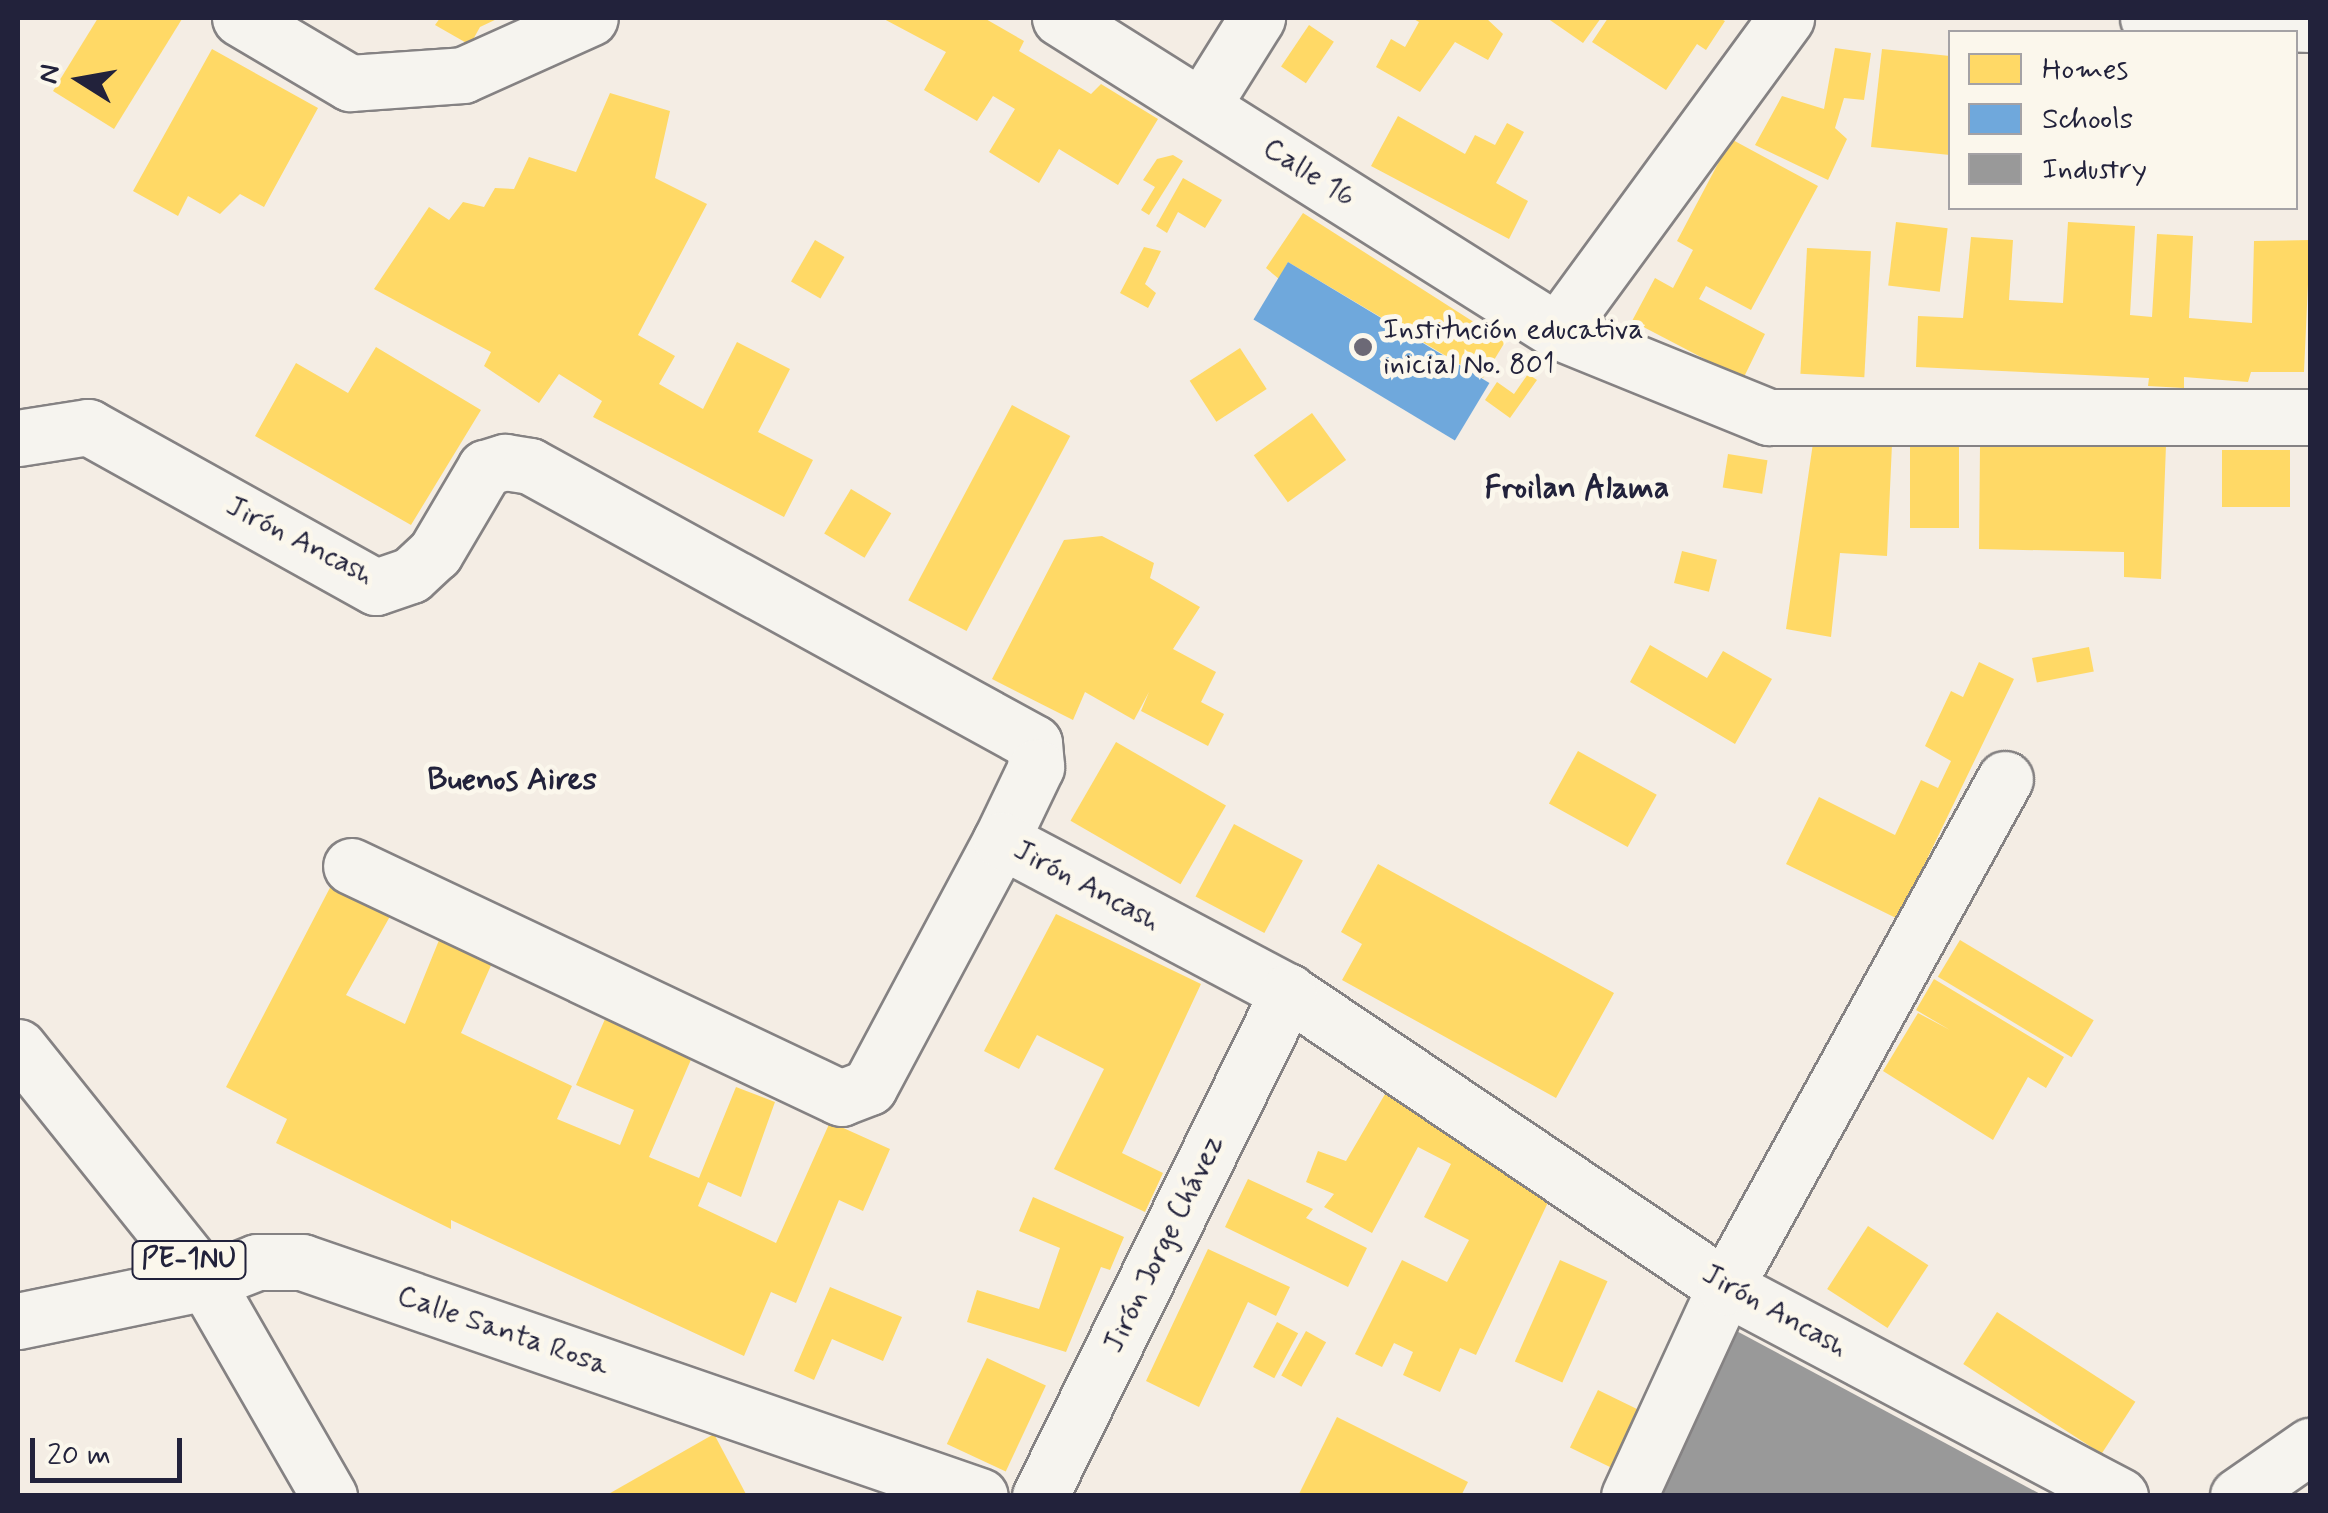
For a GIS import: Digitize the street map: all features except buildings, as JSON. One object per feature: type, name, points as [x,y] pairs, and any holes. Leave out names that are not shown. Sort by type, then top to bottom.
[{"type":"street","points":[[240,18],[350,83],[463,75],[590,18]]},
{"type":"street","name":"Calle 16","points":[[1060,18],[1558,331],[1769,417],[2310,417]]},
{"type":"street","points":[[1202,106],[1257,18]]},
{"type":"street","points":[[1558,331],[1786,18]]},
{"type":"street","points":[[2148,18],[2310,24]]},
{"type":"street","name":"Jirón Ancash","points":[[18,438],[88,427],[376,587],[411,576],[435,553],[485,468],[505,462],[530,466],[1034,743],[1036,767],[1001,840],[1288,992],[1725,1287],[2120,1496]]},
{"type":"street","points":[[1630,1496],[1725,1287],[2005,779]]},
{"type":"street","points":[[351,866],[841,1098],[869,1087],[1001,840]]},
{"type":"street","name":"Jirón Jorge Chávez","points":[[1040,1496],[1288,992]]},
{"type":"street","name":"PE-1NU","points":[[18,1047],[206,1282],[329,1496]]},
{"type":"street","name":"Calle Santa Rosa","points":[[18,1321],[206,1282],[257,1262],[302,1262],[980,1496]]},
{"type":"street","points":[[2238,1496],[2310,1446]]},
{"type":"place","name":"Institución educativa inicial No. 801","points":[[1363,347]]},
{"type":"district","name":"Froilan Alama","points":[[1577,488]]},
{"type":"district","name":"Buenos Aires","points":[[512,780]]}]
